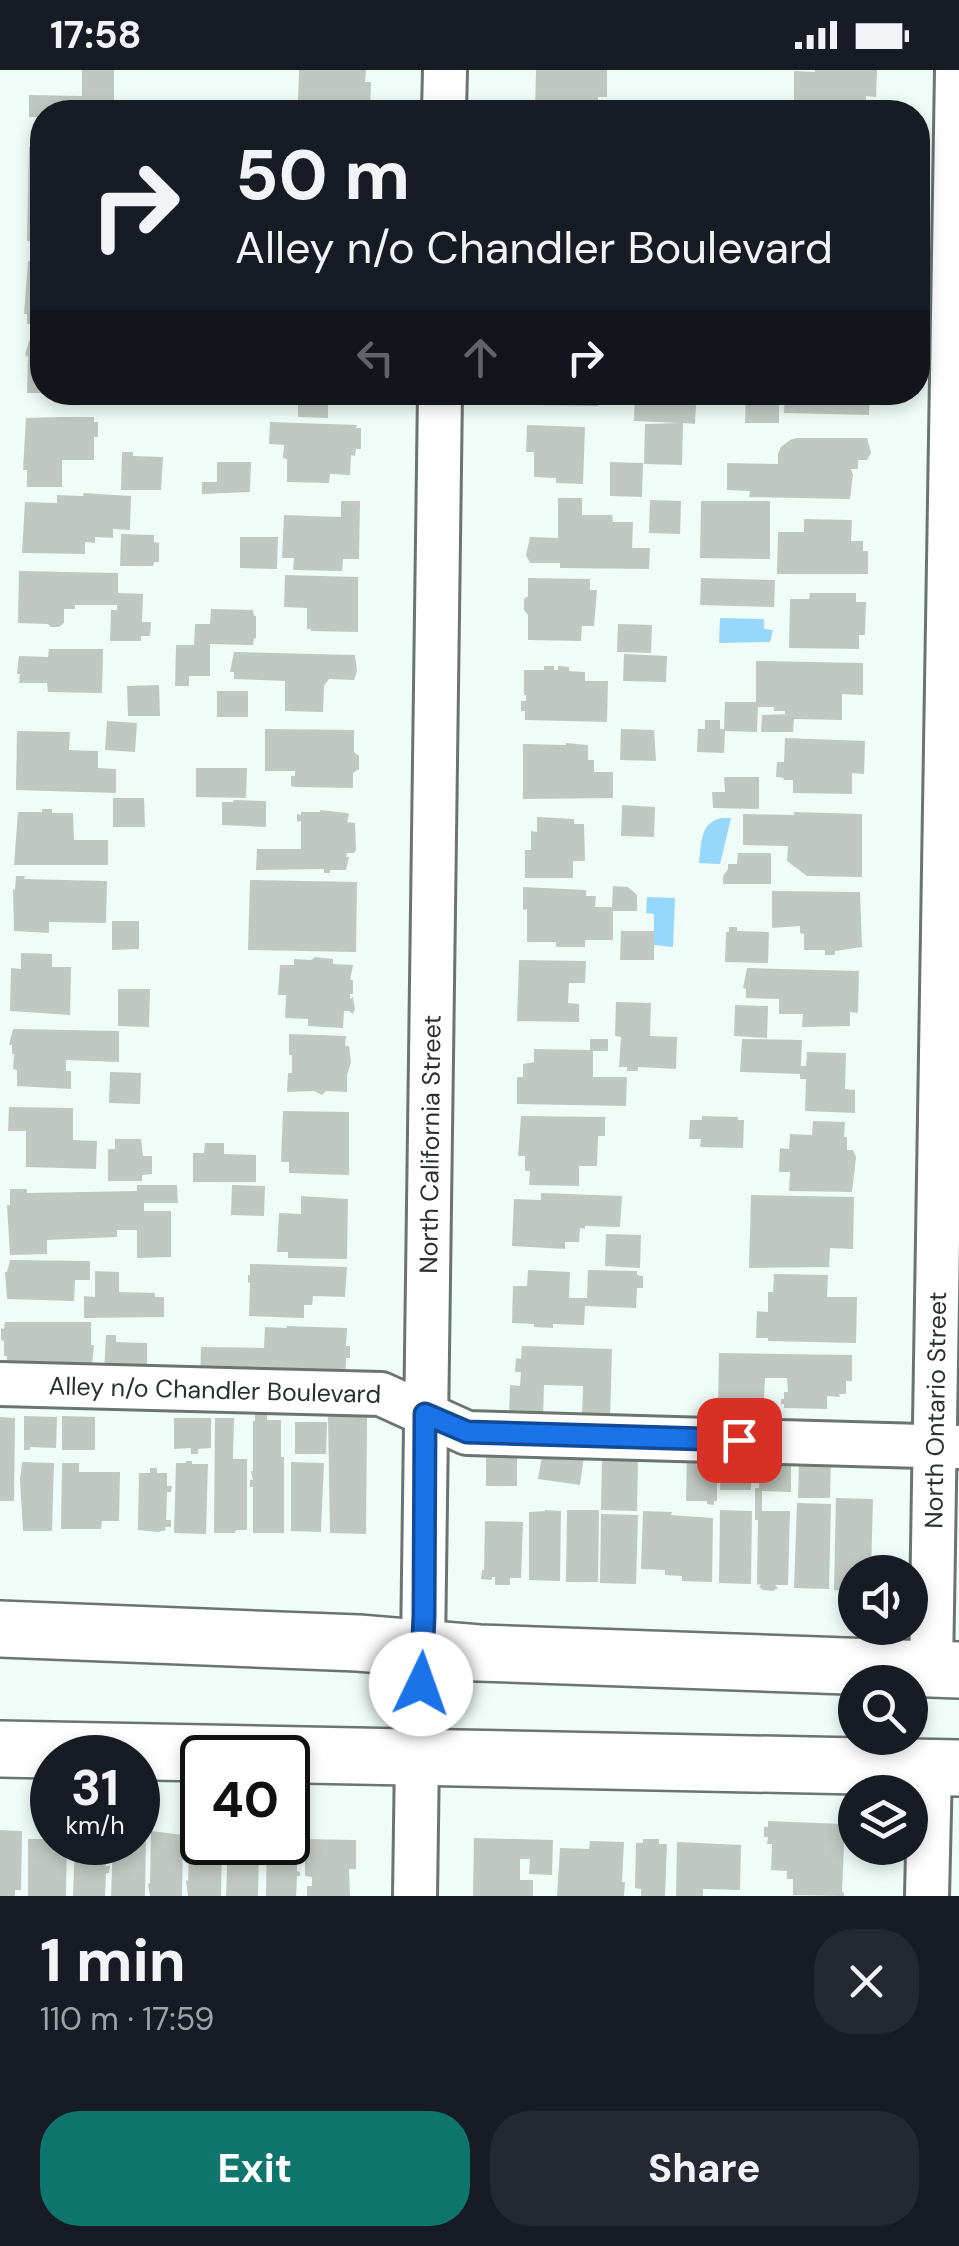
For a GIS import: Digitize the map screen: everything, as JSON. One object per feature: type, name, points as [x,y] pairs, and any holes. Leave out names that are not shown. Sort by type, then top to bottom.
[{"type":"main road","points":[[0,1630],[358,1643],[480,1654],[945,1670]]},
{"type":"main road","points":[[0,1748],[944,1768]]},
{"type":"street","points":[[444,70],[444,100]]},
{"type":"street","name":"North Ontario Street","points":[[945,1670],[957,70]]},
{"type":"street","name":"North California Street","points":[[416,1896],[423,1649],[440,405]]},
{"type":"street","name":"Alley n/o Chandler Boulevard","points":[[0,1384],[381,1394],[467,1432],[946,1446]]},
{"type":"street","points":[[927,1896],[944,1768]]},
{"type":"water","points":[[720,618],[764,619],[764,629],[773,630],[770,642],[719,643]]},
{"type":"water","points":[[721,818],[731,818],[720,864],[699,863],[705,830]]},
{"type":"water","points":[[647,897],[675,898],[673,947],[654,945],[654,914],[646,913]]},
{"type":"building","points":[[82,70],[114,70],[114,100],[30,100],[29,117],[29,95],[82,96]]},
{"type":"building","points":[[299,70],[366,70],[365,82],[371,82],[370,100],[298,100]]},
{"type":"building","points":[[536,70],[607,70],[607,97],[535,100]]},
{"type":"building","points":[[877,70],[876,97],[794,100],[794,71]]},
{"type":"building","points":[[29,147],[30,241],[27,241]]},
{"type":"building","points":[[28,261],[30,261],[30,324],[24,314]]},
{"type":"building","points":[[30,341],[30,393],[27,393],[25,355]]},
{"type":"building","points":[[298,405],[328,405],[328,418],[298,417]]},
{"type":"building","points":[[635,405],[696,405],[695,424],[683,423],[682,465],[644,464],[645,424],[679,423],[634,421]]},
{"type":"building","points":[[746,405],[779,405],[779,423],[745,423]]},
{"type":"building","points":[[784,405],[869,405],[869,415],[784,413]]},
{"type":"building","points":[[94,417],[98,437],[94,437],[94,460],[62,460],[62,487],[27,487],[27,470],[23,470],[26,418]]},
{"type":"building","points":[[270,422],[357,425],[361,428],[361,449],[351,455],[350,475],[330,474],[329,483],[287,482],[284,445],[269,444]]},
{"type":"building","points":[[527,425],[585,427],[583,484],[534,477],[534,452],[526,452]]},
{"type":"building","points":[[796,438],[867,438],[871,453],[867,460],[858,460],[858,469],[851,469],[850,499],[749,497],[750,491],[727,490],[727,463],[778,464],[781,447]]},
{"type":"building","points":[[122,452],[163,457],[161,490],[121,490]]},
{"type":"building","points":[[217,462],[251,462],[250,492],[202,494],[202,482],[217,482]]},
{"type":"building","points":[[610,462],[643,463],[642,497],[610,496]]},
{"type":"building","points":[[57,495],[131,496],[130,530],[113,529],[113,538],[95,537],[95,543],[85,542],[85,554],[22,553],[25,502],[57,503]]},
{"type":"building","points":[[558,498],[582,498],[582,515],[612,515],[613,522],[633,522],[632,548],[650,548],[649,569],[560,568],[560,563],[530,563],[526,555],[530,537],[558,538]]},
{"type":"building","points":[[650,500],[681,501],[680,534],[649,533]]},
{"type":"building","points":[[341,501],[360,501],[359,559],[343,559],[342,571],[293,570],[294,558],[282,558],[284,515],[341,517]]},
{"type":"building","points":[[701,501],[770,501],[770,559],[700,558]]},
{"type":"building","points":[[804,519],[852,520],[851,541],[863,541],[863,551],[868,551],[868,574],[777,574],[778,532],[804,532]]},
{"type":"building","points":[[121,534],[154,535],[154,542],[159,543],[159,562],[153,566],[120,566]]},
{"type":"building","points":[[240,537],[278,537],[277,569],[240,568]]},
{"type":"building","points":[[19,571],[118,573],[118,593],[143,594],[142,622],[151,622],[150,636],[141,636],[141,641],[110,641],[111,610],[117,610],[117,605],[75,605],[75,609],[64,609],[64,623],[59,627],[18,623]]},
{"type":"building","points":[[285,575],[358,577],[358,632],[307,629],[307,608],[284,607]]},
{"type":"building","points":[[528,578],[590,579],[590,590],[597,590],[594,626],[582,626],[581,641],[528,640],[524,599],[528,596]]},
{"type":"building","points":[[701,578],[775,580],[774,607],[700,605]]},
{"type":"building","points":[[810,593],[856,593],[856,602],[866,602],[865,635],[859,635],[859,649],[789,648],[790,599],[809,599]]},
{"type":"building","points":[[211,609],[253,610],[256,639],[253,645],[210,644],[210,676],[189,676],[189,686],[175,686],[176,645],[194,645],[195,624],[210,624]]},
{"type":"building","points":[[618,624],[652,625],[651,653],[617,652]]},
{"type":"building","points":[[49,649],[103,649],[102,693],[48,692],[47,683],[19,683],[19,656],[48,657]]},
{"type":"building","points":[[234,652],[355,655],[357,671],[354,680],[329,679],[324,686],[323,712],[285,711],[285,681],[234,679],[234,672],[230,672]]},
{"type":"building","points":[[624,654],[667,656],[666,682],[623,681]]},
{"type":"building","points":[[756,661],[863,663],[863,695],[842,694],[842,720],[794,719],[793,732],[761,732],[762,715],[792,714],[774,711],[774,707],[758,707],[757,732],[725,731],[724,753],[697,752],[698,729],[705,729],[705,720],[720,720],[720,729],[724,729],[725,702],[756,702]]},
{"type":"building","points":[[544,666],[585,672],[585,681],[608,681],[607,722],[525,720],[525,711],[521,711],[521,701],[526,701],[524,670],[544,670]]},
{"type":"building","points":[[159,685],[160,716],[128,716],[127,686]]},
{"type":"building","points":[[217,691],[248,691],[248,717],[217,717]]},
{"type":"building","points":[[107,721],[137,723],[135,752],[105,750]]},
{"type":"building","points":[[265,729],[354,730],[359,769],[353,773],[353,788],[295,787],[291,786],[291,776],[295,776],[295,771],[265,771]]},
{"type":"building","points":[[621,729],[654,730],[656,761],[620,760]]},
{"type":"building","points":[[17,731],[70,732],[69,750],[98,751],[98,768],[116,769],[116,793],[16,790]]},
{"type":"building","points":[[785,738],[865,741],[864,774],[852,773],[852,794],[793,793],[793,780],[776,777],[777,762],[784,762]]},
{"type":"building","points":[[523,744],[588,745],[588,760],[594,760],[594,772],[613,772],[613,798],[523,799]]},
{"type":"building","points":[[196,768],[247,768],[246,798],[196,797]]},
{"type":"building","points":[[724,777],[759,777],[759,809],[713,808],[712,792],[725,792]]},
{"type":"building","points":[[113,798],[144,798],[145,827],[113,827]]},
{"type":"building","points":[[266,801],[266,827],[222,825],[222,802]]},
{"type":"building","points":[[622,805],[655,807],[654,837],[621,836]]},
{"type":"building","points":[[42,809],[73,813],[74,840],[108,840],[108,865],[14,865],[18,812]]},
{"type":"building","points":[[320,810],[347,813],[347,822],[355,823],[356,850],[347,853],[346,870],[256,870],[257,849],[301,849],[301,821],[297,822],[297,814]]},
{"type":"building","points":[[743,814],[862,814],[862,877],[807,876],[787,861],[788,846],[743,845]]},
{"type":"building","points":[[537,817],[574,819],[574,824],[584,824],[585,861],[573,861],[573,878],[525,878],[525,850],[531,850],[531,831],[537,832]]},
{"type":"building","points":[[738,853],[771,853],[771,884],[723,884],[728,864],[737,864]]},
{"type":"building","points":[[16,876],[107,881],[106,923],[49,922],[49,933],[14,931]]},
{"type":"building","points":[[250,880],[357,882],[356,952],[248,950]]},
{"type":"building","points":[[613,886],[628,887],[637,895],[637,911],[613,911],[613,940],[585,940],[585,947],[527,942],[523,887],[586,890],[586,896],[596,896],[595,907],[612,907]]},
{"type":"building","points":[[772,891],[860,892],[862,947],[835,951],[835,955],[825,955],[825,950],[804,950],[800,926],[772,928]]},
{"type":"building","points":[[112,921],[139,921],[139,949],[112,950]]},
{"type":"building","points":[[729,927],[769,932],[768,963],[725,962]]},
{"type":"building","points":[[621,931],[654,931],[654,960],[620,960]]},
{"type":"building","points":[[21,953],[52,954],[52,967],[71,967],[70,1015],[10,1011],[11,968],[21,969]]},
{"type":"building","points":[[294,959],[333,959],[333,964],[353,965],[350,999],[353,997],[355,1009],[353,1014],[344,1011],[343,1028],[308,1026],[308,1019],[285,1018],[286,995],[278,995],[280,965],[294,965]]},
{"type":"building","points":[[519,960],[586,961],[585,983],[569,983],[568,1003],[579,1004],[579,1022],[517,1021]]},
{"type":"building","points":[[747,968],[859,971],[858,1013],[850,1012],[850,1026],[802,1027],[803,1014],[779,1014],[779,999],[746,998],[743,988]]},
{"type":"building","points":[[118,989],[150,989],[149,1027],[118,1026]]},
{"type":"building","points":[[616,1002],[651,1003],[650,1036],[677,1037],[676,1069],[638,1067],[638,1071],[627,1071],[627,1067],[619,1067],[621,1037],[615,1036]]},
{"type":"building","points":[[735,1005],[768,1006],[767,1038],[734,1036]]},
{"type":"building","points":[[13,1029],[119,1031],[119,1062],[66,1060],[66,1071],[71,1071],[71,1089],[17,1086],[14,1054],[9,1045]]},
{"type":"building","points":[[289,1034],[346,1036],[351,1062],[347,1092],[287,1092],[288,1073],[292,1073]]},
{"type":"building","points":[[590,1039],[608,1039],[608,1051],[593,1051],[593,1077],[627,1077],[626,1106],[517,1104],[517,1077],[523,1077],[523,1064],[534,1062],[534,1049],[590,1050]]},
{"type":"building","points":[[742,1039],[802,1040],[801,1066],[806,1066],[807,1052],[846,1053],[845,1089],[855,1090],[855,1113],[805,1111],[806,1079],[800,1079],[800,1074],[740,1072]]},
{"type":"building","points":[[110,1072],[141,1073],[140,1104],[109,1103]]},
{"type":"building","points":[[9,1107],[73,1108],[73,1140],[97,1141],[96,1169],[26,1167],[26,1131],[8,1131]]},
{"type":"building","points":[[283,1111],[349,1112],[349,1175],[289,1173],[289,1162],[281,1162]]},
{"type":"building","points":[[521,1116],[605,1117],[605,1136],[598,1136],[597,1166],[579,1166],[579,1186],[529,1185],[525,1156],[518,1156]]},
{"type":"building","points":[[702,1116],[744,1120],[743,1148],[700,1147],[701,1139],[689,1139],[690,1120],[702,1120]]},
{"type":"building","points":[[813,1121],[845,1122],[847,1150],[853,1150],[856,1157],[852,1192],[789,1191],[790,1172],[779,1172],[780,1148],[789,1149],[790,1134],[812,1135]]},
{"type":"building","points":[[115,1139],[141,1139],[143,1156],[152,1156],[152,1174],[142,1175],[142,1181],[108,1181],[108,1149],[115,1149]]},
{"type":"building","points":[[205,1143],[224,1143],[224,1154],[256,1155],[256,1182],[193,1182],[193,1153],[204,1153]]},
{"type":"building","points":[[137,1185],[177,1185],[178,1203],[144,1203],[144,1211],[171,1211],[171,1257],[137,1258],[137,1230],[117,1230],[117,1237],[47,1240],[47,1254],[10,1255],[10,1189],[27,1189],[27,1193],[137,1191]]},
{"type":"building","points":[[232,1185],[265,1186],[264,1216],[231,1215]]},
{"type":"building","points":[[541,1193],[622,1196],[620,1227],[580,1228],[579,1242],[565,1242],[565,1249],[512,1246],[514,1199],[541,1200]]},
{"type":"building","points":[[751,1195],[854,1197],[853,1249],[830,1248],[829,1267],[749,1268]]},
{"type":"building","points":[[301,1196],[348,1199],[347,1259],[288,1258],[288,1252],[277,1252],[279,1213],[301,1214]]},
{"type":"building","points":[[606,1234],[641,1235],[640,1268],[605,1266]]},
{"type":"building","points":[[10,1260],[90,1261],[90,1280],[75,1280],[74,1301],[7,1299],[5,1272]]},
{"type":"building","points":[[250,1264],[347,1267],[345,1297],[313,1296],[312,1305],[304,1305],[304,1318],[249,1316]]},
{"type":"building","points":[[528,1270],[570,1272],[569,1298],[587,1298],[588,1270],[637,1271],[637,1275],[643,1276],[643,1288],[637,1288],[636,1308],[585,1306],[584,1325],[534,1327],[512,1323],[513,1286],[527,1286]]},
{"type":"building","points":[[95,1271],[119,1272],[119,1292],[164,1297],[164,1317],[84,1318],[84,1296],[95,1297]]},
{"type":"building","points":[[774,1274],[828,1275],[827,1297],[857,1297],[856,1343],[756,1338],[757,1311],[768,1312],[768,1292],[773,1292]]},
{"type":"building","points":[[5,1322],[91,1322],[91,1374],[6,1372],[7,1356],[1,1340]]},
{"type":"building","points":[[265,1327],[347,1328],[350,1358],[346,1358],[345,1384],[200,1381],[201,1347],[264,1348]]},
{"type":"building","points":[[106,1335],[116,1335],[116,1342],[147,1343],[147,1376],[104,1375]]},
{"type":"building","points":[[522,1346],[612,1349],[610,1420],[588,1420],[588,1414],[582,1414],[583,1386],[544,1385],[543,1420],[509,1419],[510,1385],[520,1386],[521,1372],[515,1372]]},
{"type":"building","points":[[719,1353],[852,1355],[852,1381],[846,1381],[846,1394],[827,1396],[827,1409],[784,1408],[781,1399],[788,1392],[787,1378],[765,1378],[764,1400],[748,1400],[748,1408],[718,1407]]},
{"type":"building","points":[[255,1413],[267,1413],[267,1420],[281,1420],[284,1533],[253,1533],[250,1480]]},
{"type":"building","points":[[24,1416],[57,1417],[56,1448],[24,1450]]},
{"type":"building","points":[[62,1416],[95,1417],[95,1450],[62,1450]]},
{"type":"building","points":[[328,1416],[367,1417],[366,1534],[330,1533]]},
{"type":"building","points":[[0,1417],[15,1418],[14,1501],[0,1501]]},
{"type":"building","points":[[174,1418],[211,1418],[211,1448],[198,1449],[198,1454],[191,1454],[191,1448],[174,1449]]},
{"type":"building","points":[[215,1418],[234,1418],[233,1459],[247,1459],[247,1530],[235,1533],[214,1533]]},
{"type":"building","points":[[295,1422],[327,1422],[326,1454],[295,1454]]},
{"type":"building","points":[[543,1450],[584,1456],[580,1485],[538,1479]]},
{"type":"building","points":[[486,1451],[517,1452],[517,1486],[486,1486]]},
{"type":"building","points":[[602,1455],[638,1456],[637,1511],[601,1510]]},
{"type":"building","points":[[721,1456],[751,1456],[751,1490],[720,1490]]},
{"type":"building","points":[[759,1456],[791,1457],[791,1492],[762,1491],[762,1511],[790,1511],[788,1585],[775,1585],[778,1588],[773,1591],[757,1585],[755,1488],[759,1488]]},
{"type":"building","points":[[799,1456],[831,1457],[830,1498],[798,1498]]},
{"type":"building","points":[[687,1458],[717,1459],[714,1505],[686,1501]]},
{"type":"building","points":[[22,1462],[54,1463],[52,1531],[23,1531]]},
{"type":"building","points":[[291,1462],[324,1463],[321,1532],[291,1531]]},
{"type":"building","points":[[62,1463],[79,1463],[79,1472],[120,1472],[119,1521],[102,1521],[101,1529],[61,1529]]},
{"type":"building","points":[[176,1463],[208,1464],[206,1534],[174,1533]]},
{"type":"building","points":[[150,1468],[167,1473],[167,1486],[172,1486],[171,1492],[167,1492],[166,1520],[171,1520],[171,1527],[158,1532],[138,1530],[139,1473],[150,1473]]},
{"type":"building","points":[[836,1498],[873,1499],[871,1555],[838,1555],[838,1590],[834,1590]]},
{"type":"building","points":[[797,1503],[831,1504],[829,1589],[794,1588]]},
{"type":"building","points":[[567,1510],[599,1510],[598,1582],[566,1582]]},
{"type":"building","points":[[720,1510],[752,1511],[751,1584],[719,1583]]},
{"type":"building","points":[[561,1511],[560,1581],[529,1580],[529,1512]]},
{"type":"building","points":[[643,1511],[713,1518],[712,1582],[682,1581],[682,1576],[665,1575],[665,1570],[641,1569]]},
{"type":"building","points":[[601,1514],[638,1515],[636,1584],[600,1583]]},
{"type":"building","points":[[485,1521],[523,1522],[521,1578],[510,1578],[510,1585],[495,1585],[495,1577],[481,1579]]},
{"type":"building","points":[[768,1821],[838,1824],[838,1865],[843,1865],[844,1896],[793,1895],[793,1879],[787,1879],[787,1871],[771,1870],[772,1844],[767,1844],[768,1837],[764,1837],[764,1827],[768,1827]]},
{"type":"building","points":[[0,1830],[22,1831],[21,1890],[15,1890],[15,1896],[0,1896]]},
{"type":"building","points":[[160,1832],[180,1835],[182,1896],[150,1896],[150,1865],[160,1865]]},
{"type":"building","points":[[474,1838],[553,1840],[552,1875],[529,1874],[530,1859],[520,1859],[520,1880],[533,1880],[533,1896],[473,1896]]},
{"type":"building","points":[[28,1839],[30,1865],[67,1865],[66,1896],[28,1896]]},
{"type":"building","points":[[310,1839],[356,1840],[356,1869],[349,1869],[350,1896],[307,1896],[312,1877],[305,1876],[305,1865],[310,1865]]},
{"type":"building","points":[[643,1839],[659,1839],[659,1844],[667,1844],[665,1896],[641,1896],[641,1889],[635,1888],[636,1843],[643,1843]]},
{"type":"building","points":[[590,1841],[624,1842],[624,1896],[557,1896],[560,1848],[589,1849]]},
{"type":"building","points":[[677,1842],[741,1845],[740,1890],[703,1889],[703,1896],[676,1896]]},
{"type":"building","points":[[74,1865],[110,1866],[105,1896],[73,1896]]},
{"type":"building","points":[[112,1865],[146,1865],[145,1896],[111,1896]]},
{"type":"building","points":[[189,1865],[222,1865],[221,1896],[188,1896]]},
{"type":"building","points":[[227,1865],[259,1865],[258,1896],[226,1896]]},
{"type":"building","points":[[267,1865],[297,1865],[300,1876],[296,1896],[266,1896]]},
{"type":"route","points":[[421,1684],[425,1414],[467,1432],[739,1440]]}]
